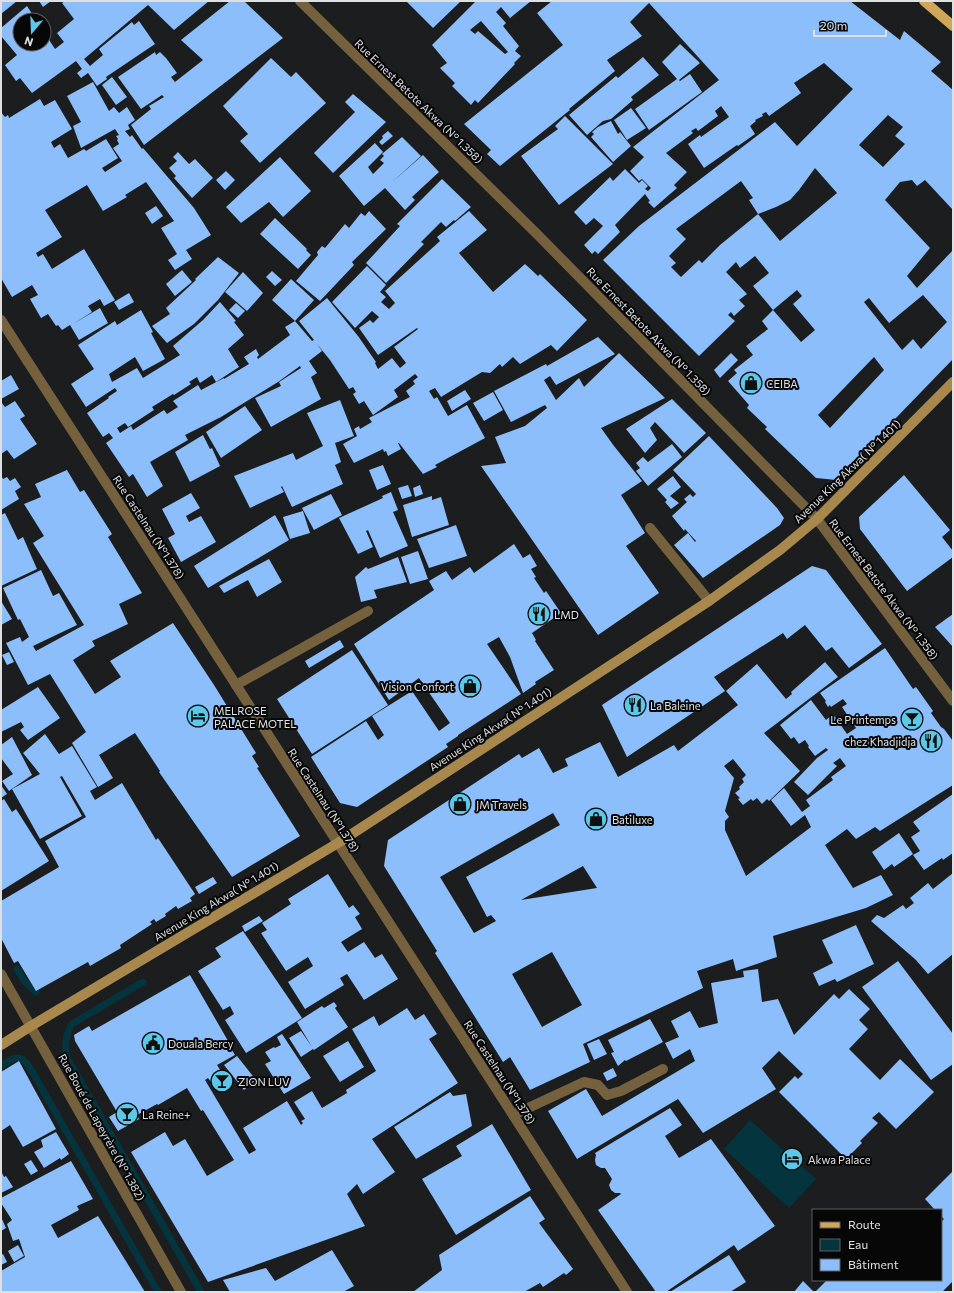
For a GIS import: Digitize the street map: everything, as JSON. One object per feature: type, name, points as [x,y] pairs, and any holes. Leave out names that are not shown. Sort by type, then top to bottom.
[{"type":"main road","points":[[924,1],[953,26]]},
{"type":"street","name":"Rue Ernest Betote Akwa (N° 1.358)","points":[[300,1],[537,234],[817,519],[953,701]]},
{"type":"street","name":"Rue Castelnau (N°1.378)","points":[[1,320],[627,1292]]},
{"type":"street","name":"Avenue King Akwa( N° 1.401)","points":[[1,1045],[338,843],[709,601],[780,550],[817,519],[953,382]]},
{"type":"street","points":[[650,528],[709,601]]},
{"type":"street","points":[[236,685],[368,611]]},
{"type":"street","name":"Rue Boué de Lapeyrère (N° 1.382)","points":[[1,974],[181,1292]]},
{"type":"street","points":[[513,1115],[584,1082],[598,1085],[607,1095],[621,1091],[663,1069]]},
{"type":"water","points":[[750,1120],[816,1179],[789,1208],[724,1149]]},
{"type":"building","points":[[1,1],[17,1],[1,14]]},
{"type":"building","points":[[39,1],[51,1],[43,7]]},
{"type":"building","points":[[65,1],[209,1],[174,30],[148,5],[84,59],[90,66],[103,55],[99,49],[132,22],[134,25],[139,21],[155,44],[106,77],[107,79],[97,86],[88,73],[81,78],[77,73],[82,69],[76,61],[32,93],[20,78],[16,81],[5,65],[17,55],[14,52],[52,52],[52,44],[55,49],[64,42],[57,33],[74,19],[62,3]]},
{"type":"building","points":[[230,1],[244,1],[283,38],[144,145],[131,125],[151,109],[149,106],[164,97],[162,95],[141,109],[118,77],[155,52],[156,55],[160,52],[177,73],[171,77],[175,82],[203,60],[181,40]]},
{"type":"building","points":[[406,1],[461,1],[433,28]]},
{"type":"building","points":[[476,1],[531,1],[510,18],[501,7],[496,12],[506,23],[503,26],[519,46],[515,51],[521,56],[478,103],[475,100],[471,105],[452,86],[455,83],[440,68],[447,63],[432,45]],"holes":[[[481,21],[508,52],[505,54],[478,31],[475,34],[470,30]]]},
{"type":"building","points":[[552,1],[850,1],[900,40],[904,31],[941,62],[931,71],[953,90],[953,210],[925,180],[917,186],[912,180],[900,182],[885,200],[930,248],[907,276],[917,288],[953,250],[953,359],[836,480],[816,478],[765,429],[767,427],[747,408],[749,405],[728,381],[737,373],[734,370],[753,355],[746,346],[768,329],[762,321],[773,310],[753,286],[769,273],[755,256],[740,268],[736,262],[726,272],[747,294],[739,300],[745,306],[734,316],[731,312],[728,315],[735,321],[699,356],[603,260],[639,226],[775,122],[797,146],[853,89],[824,63],[794,83],[801,93],[769,116],[766,112],[762,114],[763,116],[755,120],[756,121],[750,126],[755,134],[704,168],[688,144],[700,135],[701,137],[729,117],[721,106],[715,111],[718,116],[698,131],[696,128],[691,131],[693,133],[666,153],[687,172],[674,185],[677,188],[654,208],[648,202],[650,201],[645,194],[615,225],[620,232],[598,254],[595,251],[592,254],[584,245],[603,226],[594,218],[586,225],[574,212],[610,177],[613,181],[625,169],[639,183],[642,180],[648,186],[645,189],[648,191],[651,188],[642,179],[639,181],[630,171],[644,157],[633,147],[719,80],[649,3],[630,22],[642,36],[607,60],[615,71],[569,109],[570,110],[500,166],[487,154],[491,150],[464,124],[563,45],[537,13]],"holes":[[[888,115],[903,127],[895,136],[905,144],[883,167],[859,145]],[[815,168],[837,193],[780,241],[758,214],[790,200]],[[741,181],[753,198],[749,200],[758,214],[720,245],[702,263],[699,260],[681,277],[671,267],[676,263],[669,256],[686,239],[676,229]],[[797,290],[802,296],[793,304],[815,330],[801,342],[773,310]],[[923,295],[947,322],[921,349],[913,339],[902,350],[864,302],[869,298],[889,323]],[[874,357],[884,370],[830,428],[818,415]]]},
{"type":"building","points":[[27,6],[31,12],[20,12]]},
{"type":"building","points":[[12,19],[12,49],[1,36],[1,28]]},
{"type":"building","points":[[680,44],[700,63],[679,80],[680,81],[690,74],[702,92],[649,130],[635,109],[677,79],[662,62]]},
{"type":"building","points":[[643,57],[659,75],[631,97],[633,100],[611,119],[603,121],[587,135],[569,115],[616,76],[618,78]]},
{"type":"building","points":[[271,58],[291,77],[296,72],[326,103],[260,163],[240,141],[248,134],[223,106]]},
{"type":"building","points":[[112,77],[127,97],[116,105],[102,85]]},
{"type":"building","points":[[93,82],[109,111],[114,107],[119,113],[127,107],[135,120],[128,125],[130,129],[125,131],[130,137],[132,135],[142,149],[143,148],[194,208],[211,235],[186,250],[192,259],[175,270],[168,260],[177,254],[161,228],[174,221],[146,182],[125,195],[127,197],[103,211],[87,185],[45,210],[62,237],[36,253],[38,257],[43,254],[52,269],[84,249],[115,300],[104,306],[100,299],[88,306],[92,312],[73,324],[100,308],[108,323],[79,340],[70,325],[62,330],[58,325],[56,326],[48,314],[41,318],[30,299],[38,295],[32,285],[12,297],[1,278],[1,112],[5,117],[8,115],[9,118],[40,99],[44,106],[55,100],[72,129],[51,142],[54,148],[60,144],[68,158],[84,149],[86,151],[106,139],[118,158],[102,168],[105,172],[122,161],[113,148],[119,144],[116,136],[119,135],[115,129],[81,148],[73,126],[81,122],[67,96]]},
{"type":"building","points":[[353,94],[386,122],[333,173],[314,153],[355,112],[345,102]]},
{"type":"building","points":[[631,108],[646,128],[627,140],[614,120]]},
{"type":"building","points":[[565,116],[613,164],[559,205],[521,156],[558,129],[555,126]]},
{"type":"building","points":[[611,121],[618,134],[620,132],[631,146],[613,162],[591,137],[594,134],[592,132],[598,127]]},
{"type":"building","points":[[388,131],[393,136],[382,145],[379,142],[383,138],[382,136]]},
{"type":"building","points":[[402,137],[421,156],[391,183],[423,155],[439,172],[412,197],[415,200],[405,210],[385,188],[364,206],[339,176],[375,143],[383,152],[368,167],[373,174],[384,163],[380,160],[384,156],[382,154]]},
{"type":"building","points":[[178,152],[189,164],[195,159],[213,178],[192,198],[174,178],[176,176],[169,168],[177,161],[173,157]]},
{"type":"building","points":[[280,157],[311,191],[283,217],[269,202],[241,223],[226,207]]},
{"type":"building","points":[[226,171],[235,180],[225,190],[216,180]]},
{"type":"building","points":[[442,179],[471,207],[446,227],[441,222],[421,242],[424,244],[386,283],[366,263],[400,226],[397,224]]},
{"type":"building","points":[[156,206],[163,216],[152,224],[145,213]]},
{"type":"building","points":[[369,211],[386,229],[352,262],[354,265],[320,301],[296,281],[318,255],[317,252],[322,246],[325,248],[345,224],[349,228],[361,213],[365,216]]},
{"type":"building","points":[[469,211],[487,230],[459,253],[493,292],[525,264],[538,276],[540,274],[587,320],[557,351],[551,345],[520,364],[513,357],[502,367],[500,364],[490,373],[482,372],[441,397],[435,388],[429,391],[434,399],[437,397],[448,416],[467,405],[485,438],[435,465],[437,467],[423,474],[399,443],[401,449],[388,456],[386,451],[384,452],[383,449],[354,463],[343,444],[357,436],[354,429],[359,426],[360,429],[372,422],[369,418],[410,397],[406,391],[415,384],[413,381],[418,377],[415,374],[394,390],[398,397],[373,415],[364,401],[359,404],[353,394],[356,392],[353,387],[349,389],[330,360],[317,344],[322,351],[309,361],[317,373],[311,377],[321,399],[271,427],[255,398],[281,386],[279,382],[301,368],[300,366],[278,382],[221,417],[185,435],[188,440],[150,462],[163,486],[147,497],[133,474],[129,477],[106,443],[113,438],[109,433],[103,437],[87,413],[117,391],[115,388],[86,407],[71,384],[94,369],[78,345],[115,321],[117,325],[141,310],[165,359],[143,371],[135,357],[109,374],[112,382],[137,368],[143,378],[180,355],[173,346],[203,320],[220,302],[236,321],[234,322],[244,335],[228,349],[239,367],[216,382],[212,375],[200,383],[197,377],[189,382],[191,384],[152,407],[154,410],[128,427],[125,423],[117,428],[120,433],[131,426],[133,430],[164,410],[167,414],[178,407],[173,401],[198,385],[201,390],[224,379],[249,364],[244,357],[256,349],[259,355],[257,357],[258,359],[290,335],[285,327],[295,321],[312,341],[314,340],[299,321],[327,298],[358,336],[376,362],[375,363],[378,369],[392,358],[400,368],[406,363],[394,347],[418,329],[417,328],[378,355],[359,328],[370,320],[373,323],[379,317],[372,311],[355,328],[332,302],[367,266],[386,285],[380,292],[386,297],[381,302],[389,309],[395,303],[385,291],[440,241],[437,237]]},
{"type":"building","points":[[275,218],[307,249],[306,250],[311,255],[298,269],[260,234]]},
{"type":"building","points":[[218,257],[239,273],[218,300],[194,324],[167,343],[152,326],[170,314],[166,308]]},
{"type":"building","points":[[182,270],[192,282],[175,296],[166,284]]},
{"type":"building","points":[[272,271],[282,280],[275,286],[266,277]]},
{"type":"building","points":[[243,272],[263,293],[247,311],[225,292]]},
{"type":"building","points":[[291,279],[314,300],[295,321],[272,300]]},
{"type":"building","points":[[129,293],[134,302],[119,310],[114,302]]},
{"type":"building","points":[[236,303],[245,311],[238,318],[229,310]]},
{"type":"building","points":[[598,337],[615,354],[556,385],[550,376],[544,380],[556,400],[579,378],[584,387],[619,353],[665,398],[601,428],[642,481],[621,495],[645,533],[626,546],[659,593],[598,635],[481,466],[506,463],[495,437],[525,426],[547,408],[545,405],[511,422],[494,391],[546,364],[547,366]]},
{"type":"building","points":[[731,353],[738,360],[720,378],[714,370]]},
{"type":"building","points":[[11,375],[19,389],[1,399],[1,381]]},
{"type":"building","points":[[465,390],[471,399],[452,411],[447,401]]},
{"type":"building","points":[[493,392],[503,410],[484,421],[473,403]]},
{"type":"building","points":[[672,399],[706,433],[684,453],[655,422],[650,428],[657,440],[645,453],[626,429]]},
{"type":"building","points":[[340,400],[354,436],[335,443],[341,462],[335,465],[343,484],[292,507],[282,486],[281,487],[284,492],[250,508],[234,476],[293,453],[296,460],[323,446],[307,413]]},
{"type":"building","points":[[15,401],[25,416],[20,419],[37,444],[14,459],[7,450],[1,454],[1,402],[5,407]]},
{"type":"building","points":[[245,406],[262,430],[221,458],[206,432]]},
{"type":"building","points":[[203,435],[210,449],[212,448],[220,466],[190,482],[175,452]]},
{"type":"building","points":[[709,436],[777,508],[784,518],[780,525],[703,578],[674,545],[688,533],[695,542],[696,541],[685,529],[684,531],[672,516],[687,502],[684,499],[690,494],[693,497],[696,494],[673,470]]},
{"type":"building","points":[[672,444],[682,457],[648,486],[636,471],[640,468],[636,463],[643,457],[648,462]]},
{"type":"building","points":[[383,465],[391,484],[377,490],[369,470]]},
{"type":"building","points":[[67,470],[80,492],[84,490],[112,534],[108,537],[142,593],[119,604],[128,624],[92,641],[95,646],[73,660],[95,694],[121,677],[110,661],[173,623],[256,753],[252,756],[259,767],[257,768],[300,836],[232,877],[159,772],[160,771],[135,733],[99,755],[113,778],[98,787],[72,743],[86,732],[50,674],[28,685],[6,643],[20,637],[22,642],[29,637],[20,619],[18,620],[3,588],[41,570],[53,596],[59,593],[77,625],[33,646],[36,651],[84,625],[33,543],[44,536],[24,504],[41,497],[35,484]]},
{"type":"building","points":[[1,475],[3,479],[7,477],[10,481],[15,478],[21,487],[15,491],[19,499],[1,510]]},
{"type":"building","points":[[904,475],[950,530],[942,537],[953,551],[953,557],[907,591],[860,529],[859,517]]},
{"type":"building","points":[[673,476],[681,487],[670,496],[679,503],[671,509],[665,502],[667,500],[657,489]]},
{"type":"building","points":[[408,485],[412,496],[402,499],[398,488]]},
{"type":"building","points":[[420,485],[423,494],[415,497],[413,488]]},
{"type":"building","points":[[391,492],[398,510],[393,512],[408,546],[380,558],[368,530],[366,531],[373,547],[358,554],[339,518],[383,498],[382,496]]},
{"type":"building","points":[[191,493],[200,508],[186,516],[189,522],[201,516],[216,542],[181,562],[168,538],[175,534],[162,509]]},
{"type":"building","points":[[331,494],[342,515],[314,530],[302,508]]},
{"type":"building","points":[[432,496],[432,500],[441,497],[449,525],[412,537],[403,505]]},
{"type":"building","points":[[303,511],[310,533],[290,539],[283,517]]},
{"type":"building","points":[[5,513],[18,540],[23,537],[37,569],[1,586],[1,515]]},
{"type":"building","points":[[275,515],[289,540],[208,588],[194,566]]},
{"type":"building","points":[[456,525],[467,556],[429,568],[417,539]]},
{"type":"building","points":[[514,544],[523,558],[530,554],[537,566],[531,569],[536,577],[534,578],[544,593],[546,591],[561,613],[532,633],[536,640],[535,641],[554,670],[535,682],[536,684],[523,693],[510,657],[499,637],[487,644],[521,694],[458,735],[446,744],[448,747],[357,807],[340,803],[311,757],[366,721],[378,740],[384,735],[372,716],[412,691],[439,731],[450,723],[419,678],[389,700],[354,644],[434,590],[429,581],[446,571],[452,580],[470,567],[474,573]]},
{"type":"building","points":[[418,551],[428,579],[410,584],[401,557]]},
{"type":"building","points":[[398,557],[407,582],[374,590],[377,598],[361,602],[355,577],[366,567],[368,569]]},
{"type":"building","points":[[269,559],[282,582],[257,597],[248,580],[224,593],[219,586]]},
{"type":"building","points":[[812,566],[826,570],[882,644],[849,668],[832,647],[826,651],[805,625],[787,639],[783,633],[714,677],[725,691],[627,757],[602,705]]},
{"type":"building","points":[[1,601],[12,619],[1,625]]},
{"type":"building","points":[[953,614],[953,647],[935,627]]},
{"type":"building","points":[[340,640],[344,647],[309,668],[305,661]]},
{"type":"building","points":[[885,648],[913,689],[916,687],[933,711],[931,713],[953,741],[953,785],[880,831],[875,827],[856,839],[847,829],[825,845],[853,888],[881,875],[893,895],[866,908],[773,936],[777,957],[736,971],[733,959],[697,971],[703,988],[583,1044],[590,1062],[530,1090],[510,1057],[503,1062],[435,953],[437,951],[384,866],[388,840],[519,754],[522,758],[539,748],[553,773],[568,766],[565,759],[600,742],[618,777],[674,745],[678,751],[738,705],[726,691],[757,664],[786,699],[792,694],[791,692],[825,662],[838,677],[764,733],[800,771],[769,801],[767,799],[762,804],[757,798],[753,801],[751,799],[743,805],[738,799],[740,798],[735,793],[740,789],[739,787],[744,782],[742,779],[746,775],[733,759],[724,766],[734,778],[725,811],[729,817],[725,821],[725,830],[746,876],[811,827],[805,815],[791,826],[771,800],[784,788],[802,812],[810,806],[806,800],[833,780],[831,777],[846,766],[840,758],[833,763],[837,766],[808,795],[794,782],[817,758],[828,750],[826,748],[815,756],[805,740],[799,744],[794,737],[791,739],[780,725],[811,700],[826,720],[833,714],[847,734],[856,728],[842,707],[847,704],[843,699],[831,707],[830,705],[828,707],[825,702],[826,701],[820,693]],"holes":[[[553,813],[560,825],[466,877],[487,917],[491,915],[496,921],[474,933],[440,877]],[[583,866],[597,888],[521,900]],[[552,952],[582,1005],[542,1027],[512,974]]]},
{"type":"building","points":[[352,650],[388,705],[312,754],[277,699]]},
{"type":"building","points":[[9,652],[14,662],[7,665],[2,655]]},
{"type":"building","points":[[38,687],[60,718],[28,740],[20,730],[24,727],[21,722],[1,732],[1,710]]},
{"type":"building","points":[[45,734],[59,754],[72,746],[97,787],[90,791],[95,800],[122,783],[156,840],[158,838],[195,894],[190,898],[192,901],[178,909],[176,906],[165,914],[166,916],[156,922],[154,919],[150,922],[152,924],[120,945],[121,948],[90,966],[88,962],[36,991],[18,961],[14,963],[1,938],[1,901],[59,867],[45,841],[86,817],[62,776],[60,777],[82,816],[40,839],[12,789],[40,774],[23,753]]},
{"type":"building","points":[[12,737],[32,775],[9,791],[2,781],[13,774],[1,758],[1,745]]},
{"type":"building","points":[[1,785],[7,794],[1,798]]},
{"type":"building","points":[[953,794],[953,853],[943,860],[942,858],[924,870],[913,855],[920,851],[911,837],[920,831],[913,822]]},
{"type":"building","points":[[4,799],[12,812],[16,809],[49,861],[1,891],[1,801]]},
{"type":"building","points":[[899,833],[913,854],[894,867],[892,864],[884,870],[872,852]]},
{"type":"building","points":[[953,873],[953,954],[928,974],[916,960],[871,921],[877,915],[884,918],[903,905],[906,909],[914,903],[910,898],[928,883],[933,889]]},
{"type":"building","points":[[328,874],[349,908],[353,905],[360,914],[355,917],[362,929],[341,942],[348,952],[364,942],[375,958],[382,954],[398,979],[364,1000],[347,974],[340,978],[344,985],[305,1009],[288,982],[313,966],[308,957],[286,971],[261,933],[267,930],[262,923],[291,904],[288,899]]},
{"type":"building","points":[[213,877],[217,883],[199,894],[195,887]]},
{"type":"building","points":[[259,916],[263,921],[245,932],[242,926]]},
{"type":"building","points":[[856,925],[874,964],[837,982],[835,979],[819,986],[813,973],[833,963],[822,940]]},
{"type":"building","points":[[243,931],[302,1018],[246,1053],[225,1020],[234,1014],[230,1006],[223,1010],[198,971],[221,957],[215,948]]},
{"type":"building","points":[[898,961],[953,1034],[953,1064],[931,1080],[862,987]]},
{"type":"building","points":[[758,969],[762,1002],[778,999],[794,1035],[834,994],[839,999],[849,989],[870,1009],[859,1020],[868,1029],[849,1049],[880,1080],[900,1059],[934,1092],[896,1129],[879,1112],[872,1118],[878,1123],[860,1141],[862,1143],[846,1159],[779,1092],[795,1076],[798,1079],[803,1074],[779,1051],[762,1068],[776,1089],[703,1133],[678,1099],[577,1159],[548,1111],[586,1089],[602,1116],[695,1061],[690,1049],[673,1059],[665,1043],[679,1037],[671,1021],[690,1011],[699,1028],[718,1023],[711,983],[744,977],[743,971]]},
{"type":"building","points":[[190,975],[235,1055],[217,1065],[224,1076],[212,1083],[208,1078],[205,1080],[249,1154],[256,1150],[243,1128],[287,1101],[301,1125],[303,1123],[301,1121],[305,1119],[294,1102],[312,1091],[322,1108],[347,1093],[346,1090],[376,1071],[352,1029],[374,1016],[379,1026],[407,1008],[415,1020],[424,1014],[437,1034],[429,1039],[458,1083],[372,1139],[395,1172],[363,1194],[357,1184],[347,1194],[365,1226],[208,1282],[131,1152],[165,1132],[173,1146],[185,1139],[207,1176],[234,1160],[203,1110],[201,1111],[187,1088],[137,1115],[139,1119],[118,1131],[109,1117],[117,1112],[75,1041],[74,1035],[89,1026],[92,1031]]},
{"type":"building","points":[[334,1002],[337,1006],[335,1008],[348,1027],[301,1057],[289,1038],[301,1031],[312,1047],[297,1022],[322,1006],[324,1008]]},
{"type":"building","points":[[650,1019],[663,1042],[626,1061],[625,1060],[618,1066],[611,1053],[614,1052],[608,1040]]},
{"type":"building","points":[[282,1034],[311,1078],[284,1094],[265,1064],[271,1061],[265,1052],[281,1045],[277,1037]]},
{"type":"building","points":[[599,1039],[607,1054],[594,1060],[587,1044]]},
{"type":"building","points":[[348,1041],[364,1067],[340,1082],[323,1056]]},
{"type":"building","points":[[237,1056],[256,1080],[244,1090],[224,1065]]},
{"type":"building","points":[[19,1061],[56,1129],[23,1147],[10,1125],[1,1131],[1,1072]]},
{"type":"building","points":[[613,1068],[617,1076],[607,1081],[603,1073]]},
{"type":"building","points":[[450,1092],[453,1096],[466,1094],[472,1126],[416,1159],[394,1127]]},
{"type":"building","points":[[670,1108],[682,1125],[665,1136],[679,1158],[711,1139],[775,1226],[738,1251],[734,1245],[666,1292],[656,1292],[598,1210],[621,1194],[615,1193],[611,1190],[609,1185],[612,1179],[605,1168],[601,1168],[596,1165],[595,1153]]},
{"type":"building","points":[[492,1124],[531,1190],[456,1235],[422,1179],[462,1156],[456,1146]]},
{"type":"building","points":[[56,1132],[69,1154],[61,1160],[60,1158],[44,1168],[34,1152],[43,1147],[41,1140]]},
{"type":"building","points":[[31,1160],[38,1171],[31,1175],[24,1164]]},
{"type":"building","points":[[71,1161],[93,1199],[77,1206],[79,1210],[51,1225],[58,1238],[98,1216],[145,1292],[1,1292],[1,1271],[25,1257],[19,1239],[13,1241],[7,1224],[12,1220],[1,1203],[1,1198]]},
{"type":"building","points":[[1,1171],[13,1187],[1,1193]]},
{"type":"building","points":[[953,1171],[953,1281],[942,1292],[815,1292],[826,1281],[942,1281],[942,1221],[944,1219],[942,1217],[942,1209],[934,1209],[925,1199]]},
{"type":"building","points":[[530,1196],[545,1219],[539,1223],[573,1269],[566,1275],[564,1273],[543,1287],[540,1283],[524,1292],[413,1292],[442,1270],[439,1255]]},
{"type":"building","points":[[1,1217],[6,1228],[1,1231]]},
{"type":"building","points":[[18,1245],[24,1256],[14,1262],[8,1251]]},
{"type":"building","points":[[332,1250],[354,1286],[343,1292],[230,1292],[223,1280],[266,1268],[275,1281]]},
{"type":"building","points":[[3,1254],[7,1262],[1,1265],[1,1255]]},
{"type":"building","points":[[729,1255],[746,1282],[730,1292],[670,1292]]},
{"type":"building","points":[[803,1281],[814,1292],[794,1292]]},
{"type":"waterway","points":[[17,969],[24,981],[36,992]]},
{"type":"waterway","points":[[143,982],[72,1024],[66,1039],[66,1056],[201,1292]]},
{"type":"waterway","points":[[1,1066],[16,1058],[22,1059],[29,1066],[158,1292]]},
{"type":"place","name":"CEIBA","points":[[751,383]]},
{"type":"place","name":"LMD","points":[[539,614]]},
{"type":"place","name":"Vision Confort","points":[[470,686]]},
{"type":"place","name":"La Baleine","points":[[635,705]]},
{"type":"place","name":"MELROSE PALACE MOTEL","points":[[198,716]]},
{"type":"place","name":"Le Printemps","points":[[912,719]]},
{"type":"place","name":"chez Khadjidja","points":[[931,741]]},
{"type":"place","name":"JM Travels","points":[[460,804]]},
{"type":"place","name":"Batiluxe","points":[[596,819]]},
{"type":"place","name":"Douala Bercy","points":[[153,1043]]},
{"type":"place","name":"ZION LUV","points":[[222,1081]]},
{"type":"place","name":"La Reine+","points":[[127,1114]]},
{"type":"place","name":"Akwa Palace","points":[[792,1159]]}]
